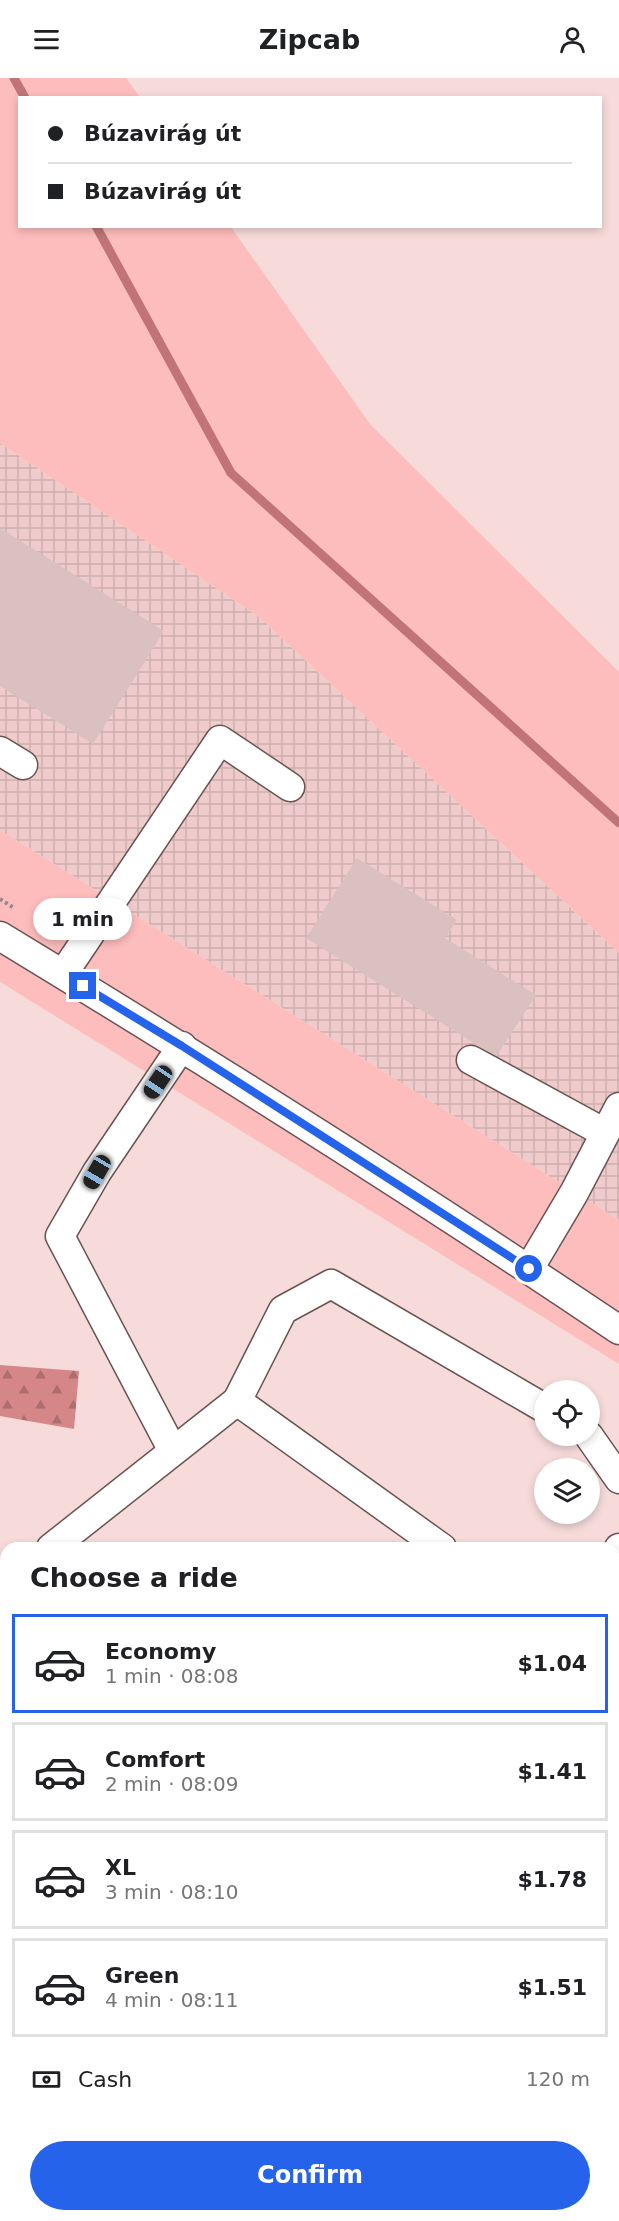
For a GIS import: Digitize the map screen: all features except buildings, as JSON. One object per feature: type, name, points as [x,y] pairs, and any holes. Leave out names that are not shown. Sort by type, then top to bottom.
[{"type":"street","points":[[63,974],[220,740],[290,787]]},
{"type":"street","points":[[0,936],[182,1046],[529,1269],[619,1330]]},
{"type":"street","points":[[173,1451],[60,1236],[97,1172],[182,1046]]},
{"type":"street","points":[[471,1060],[605,1133]]},
{"type":"street","points":[[529,1269],[574,1193],[619,1107]]},
{"type":"street","points":[[69,1542],[173,1451],[237,1401],[283,1310],[331,1284],[534,1401]]},
{"type":"street","points":[[237,1401],[434,1542]]},
{"type":"street","points":[[597,1446],[619,1479]]},
{"type":"shaded area","points":[[0,78],[126,78],[139,96],[18,96],[18,228],[232,228],[370,424],[619,672],[619,953],[258,616],[0,443]]},
{"type":"shaded area","points":[[0,443],[258,616],[619,953],[619,1220],[0,830]]},
{"type":"shaded area","points":[[0,830],[619,1220],[619,1364],[0,982]]},
{"type":"green space","points":[[0,1365],[79,1371],[74,1429],[0,1416]]},
{"type":"waterway","points":[[14,78],[24,96]]},
{"type":"waterway","points":[[97,228],[231,473],[619,823]]},
{"type":"route","points":[[83,986],[182,1046],[529,1269]]}]
